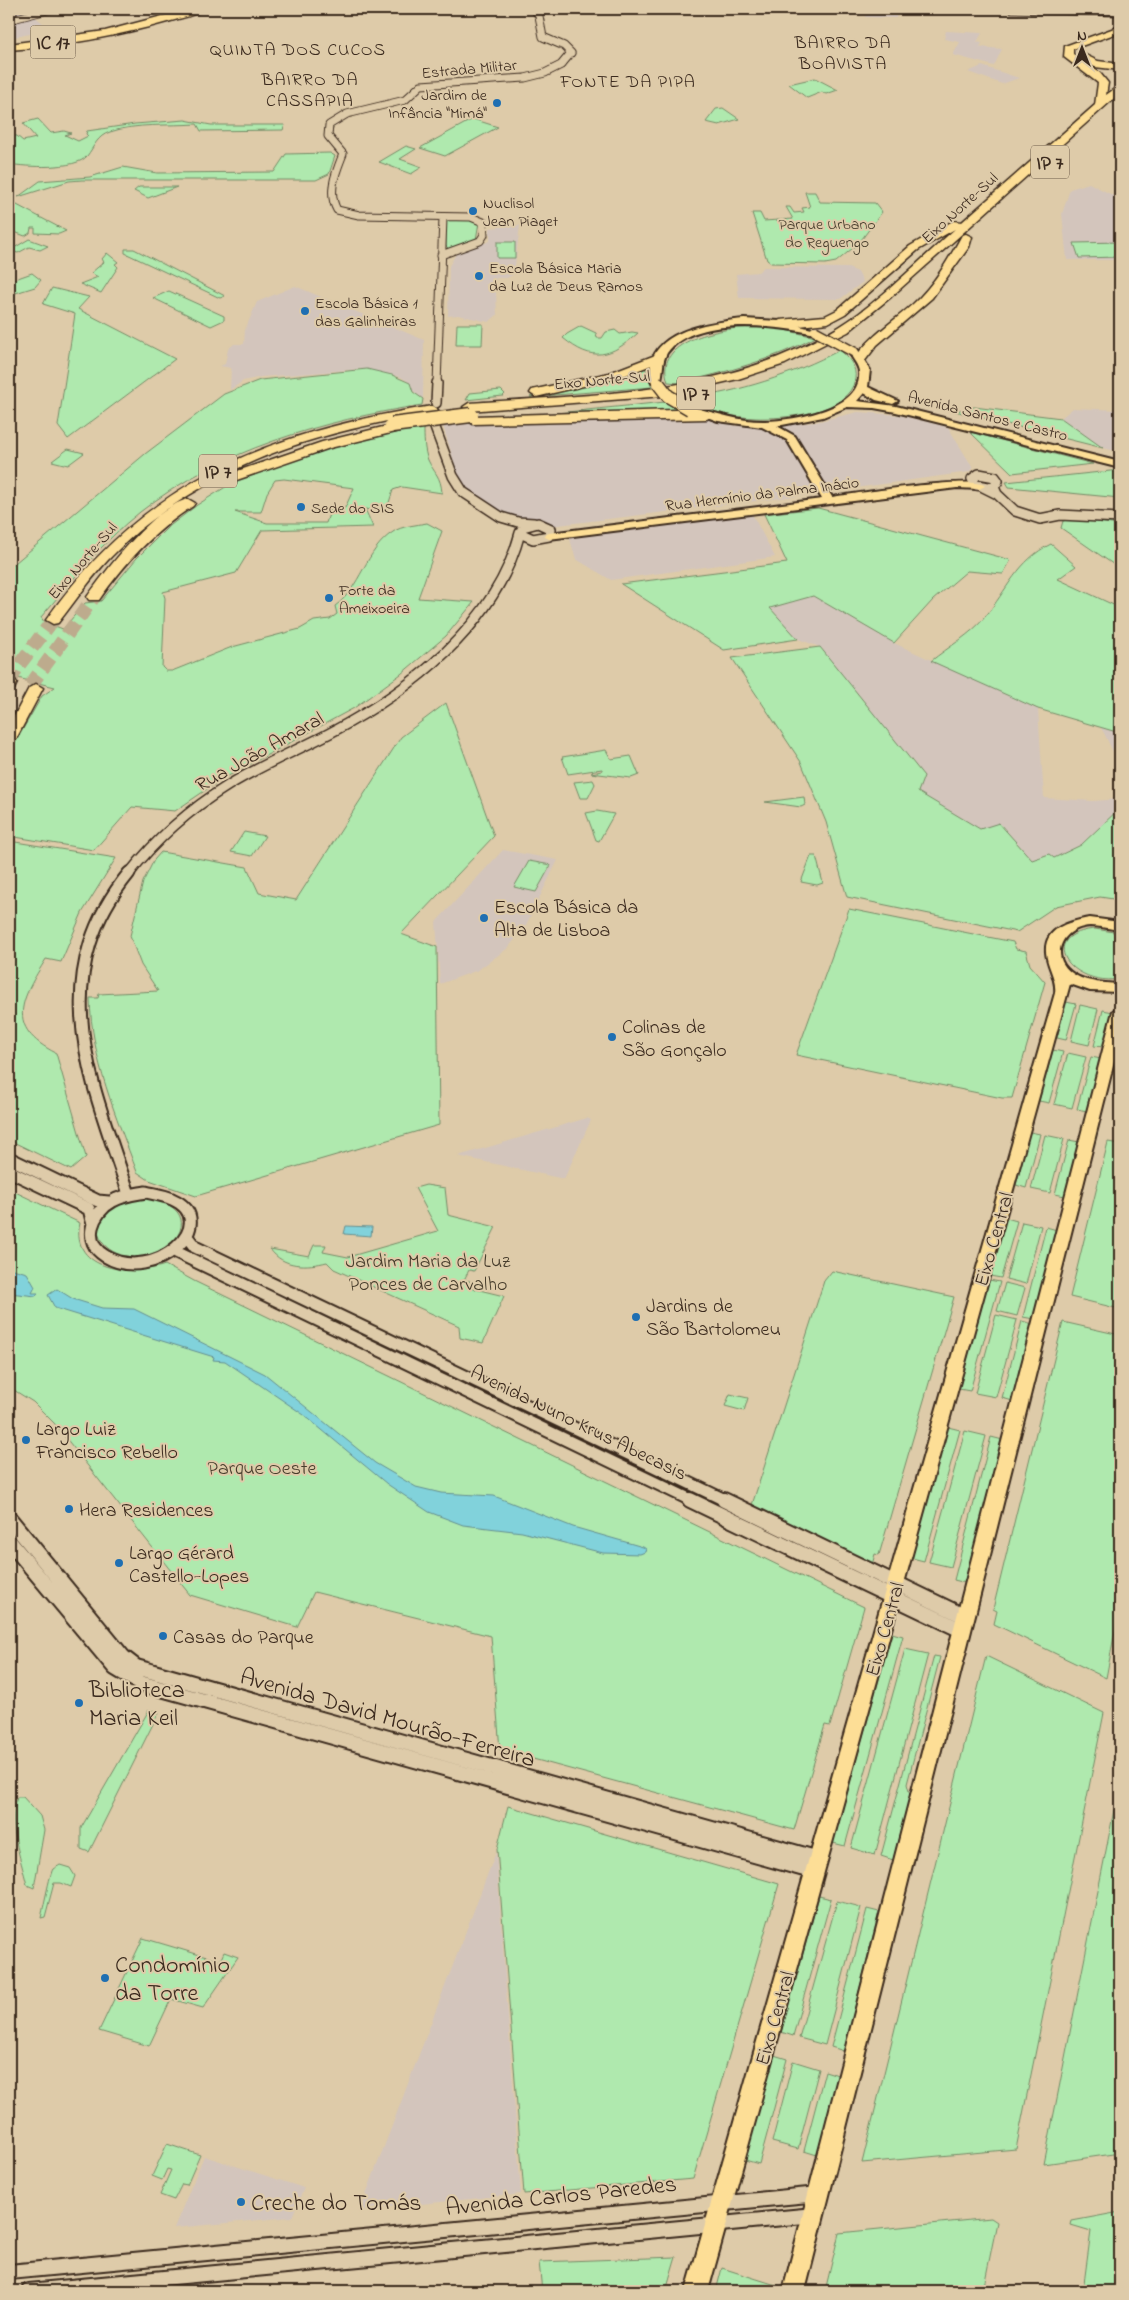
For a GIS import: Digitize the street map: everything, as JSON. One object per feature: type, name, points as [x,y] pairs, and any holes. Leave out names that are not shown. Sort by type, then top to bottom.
[{"type":"highway","name":"IC 17","points":[[9,45],[89,33],[138,23],[186,9]]},
{"type":"highway","name":"IC 17","points":[[9,45],[105,34],[149,24],[198,9]]},
{"type":"highway","points":[[1120,30],[1085,44],[1079,48],[1079,54],[1084,59],[1095,64],[1120,67]]},
{"type":"highway","points":[[1100,104],[1103,84],[1096,75],[1074,62],[1068,55],[1068,48],[1077,43],[1120,30]]},
{"type":"highway","name":"Eixo Norte-Sul","points":[[470,411],[663,392],[734,376],[782,361],[844,329],[887,295],[1120,88]]},
{"type":"highway","name":"Eixo Norte-Sul","points":[[94,598],[113,570],[135,546],[172,512],[226,479],[434,407],[470,411],[668,398],[742,383],[791,367],[853,337],[899,299],[966,237],[1120,102]]},
{"type":"highway","points":[[780,324],[828,319],[841,312],[914,248],[939,232],[974,216]]},
{"type":"highway","points":[[857,356],[903,320],[926,299],[954,258],[965,246],[966,237]]},
{"type":"highway","points":[[470,411],[508,398],[603,380],[636,369],[658,358]]},
{"type":"highway","points":[[392,423],[470,411],[707,415]]},
{"type":"highway","name":"Eixo Norte-Sul","points":[[53,620],[118,542],[162,505],[208,477],[324,432],[392,423]]},
{"type":"highway","points":[[9,714],[33,687],[9,739]]},
{"type":"main road","points":[[740,323],[780,324],[816,331],[837,341],[857,356],[865,369],[866,378],[862,388],[846,404],[811,419],[762,424],[725,420],[690,409],[668,396],[656,380],[654,369],[658,358],[675,341],[704,329],[740,323]]},
{"type":"main road","name":"Avenida Santos e Castro","points":[[862,388],[880,398],[936,411],[960,425],[1008,433],[1120,457]]},
{"type":"main road","name":"Avenida Santos e Castro","points":[[846,404],[874,405],[948,418],[1120,465]]},
{"type":"main road","points":[[811,419],[801,432],[801,436],[832,498]]},
{"type":"main road","points":[[762,424],[782,431],[791,438],[832,498]]},
{"type":"main road","name":"Rua Hermínio da Palma Inácio","points":[[545,533],[564,528],[978,483]]},
{"type":"main road","name":"Eixo Central","points":[[697,2291],[1062,993],[1063,983],[1052,957],[1051,947],[1062,931],[1086,922],[1120,926]]},
{"type":"main road","points":[[1057,966],[1066,974],[1085,984],[1120,988]]},
{"type":"main road","points":[[794,2291],[1120,1011]]},
{"type":"street","points":[[9,20],[51,9]]},
{"type":"street","name":"Estrada Militar","points":[[443,218],[359,215],[337,210],[332,201],[333,183],[343,154],[328,136],[328,129],[332,122],[339,117],[405,100],[419,86],[532,78],[559,64],[571,53],[564,46],[543,37],[539,30],[540,18],[534,9]]},
{"type":"street","points":[[1011,9],[1046,11],[1106,9],[1120,12]]},
{"type":"street","points":[[434,407],[441,255],[443,218],[463,217],[479,219],[483,222],[484,235],[477,242],[441,255]]},
{"type":"street","points":[[434,425],[458,485],[467,496],[501,518],[525,537],[545,533]]},
{"type":"street","points":[[978,483],[984,474],[992,475],[997,479],[994,490],[997,494]]},
{"type":"street","points":[[978,483],[996,484]]},
{"type":"street","points":[[978,483],[997,494],[1015,512],[1040,518],[1060,515],[1120,518]]},
{"type":"street","points":[[501,518],[534,523],[545,533]]},
{"type":"street","points":[[520,532],[526,525],[534,523]]},
{"type":"street","name":"Rua João Amaral","points":[[129,1194],[89,1067],[80,1015],[82,981],[87,956],[95,932],[110,900],[130,870],[155,842],[203,802],[259,768],[346,725],[430,667],[490,600],[516,550],[515,543],[520,532]]},
{"type":"street","points":[[516,550],[545,533]]},
{"type":"street","points":[[9,1158],[98,1201],[109,1202]]},
{"type":"street","points":[[9,1171],[89,1209],[92,1221],[90,1237],[97,1251],[113,1261],[134,1264],[149,1262],[176,1252],[188,1238],[191,1220],[187,1209],[177,1200],[163,1194],[146,1192],[129,1194],[109,1202],[92,1221]]},
{"type":"street","name":"Avenida Nuno Krus Abecasis","points":[[188,1238],[195,1247],[492,1387],[895,1591]]},
{"type":"street","name":"Avenida Nuno Krus Abecasis","points":[[176,1252],[965,1624]]},
{"type":"street","name":"Avenida David Mourão-Ferreira","points":[[9,1518],[124,1657],[136,1667],[151,1673],[817,1866]]},
{"type":"street","name":"Avenida David Mourão-Ferreira","points":[[9,1541],[115,1668],[140,1683],[817,1866]]},
{"type":"street","name":"Avenida Carlos Paredes","points":[[9,2272],[819,2194]]},
{"type":"street","name":"Avenida Carlos Paredes","points":[[29,2291],[814,2215]]},
{"type":"shaded area","points":[[9,9],[26,9],[51,30],[9,38]]},
{"type":"shaded area","points":[[866,9],[897,9],[896,18],[865,17]]},
{"type":"shaded area","points":[[946,31],[982,33],[977,42],[982,43],[980,47],[1002,49],[994,66],[953,55],[960,42],[944,39]]},
{"type":"shaded area","points":[[982,66],[1019,78],[1002,84],[968,72]]},
{"type":"shaded area","points":[[1089,183],[1120,199],[1120,260],[1067,260],[1062,214],[1070,189]]},
{"type":"shaded area","name":"Escola Básica Maria da Luz de Deus Ramos","points":[[520,225],[514,274],[507,278],[496,278],[495,281],[485,285],[496,291],[497,315],[489,322],[458,315],[448,316],[449,266],[456,254],[490,241],[490,228]]},
{"type":"shaded area","points":[[764,267],[848,268],[858,272],[863,282],[840,299],[739,298],[736,274],[758,272]]},
{"type":"shaded area","points":[[295,286],[424,340],[423,399],[413,391],[410,383],[401,377],[362,369],[261,377],[243,381],[230,390],[231,368],[220,366],[225,364],[228,349],[234,344],[244,344],[245,330],[257,302]]},
{"type":"shaded area","points":[[1073,408],[1120,410],[1120,452],[1103,448],[1061,418]]},
{"type":"shaded area","points":[[858,412],[899,415],[948,427],[973,468],[969,472],[805,495],[542,527],[520,525],[469,491],[458,475],[443,426],[479,423],[700,418],[737,426],[763,427],[816,422]]},
{"type":"shaded area","points":[[751,512],[775,557],[611,580],[576,559],[569,536]]},
{"type":"shaded area","points":[[813,596],[894,643],[1038,709],[1044,798],[1093,801],[1120,799],[1120,808],[1081,845],[1054,858],[1049,854],[1032,860],[1000,824],[980,829],[917,792],[924,776],[820,647],[798,639],[770,608]]},
{"type":"shaded area","points":[[1100,727],[1120,733],[1120,766],[1104,733]]},
{"type":"shaded area","name":"Escola Básica da Alta de Lisboa","points":[[503,850],[558,860],[525,927],[508,948],[478,970],[440,984],[436,922]]},
{"type":"shaded area","points":[[587,1118],[591,1120],[564,1179],[458,1156]]},
{"type":"shaded area","points":[[496,1852],[521,2194],[360,2210]]},
{"type":"shaded area","name":"Creche do Tomás","points":[[204,2156],[304,2188],[292,2217],[174,2228]]},
{"type":"green space","points":[[815,78],[838,90],[826,94],[822,92],[807,98],[789,84]]},
{"type":"green space","points":[[723,108],[739,119],[719,125],[706,122],[716,109]]},
{"type":"green space","points":[[38,119],[51,133],[64,131],[71,133],[65,135],[78,141],[88,136],[86,134],[87,131],[135,124],[185,120],[211,125],[285,125],[283,130],[201,131],[197,124],[131,127],[106,134],[99,139],[87,156],[72,164],[26,166],[9,164],[9,136],[17,136],[23,141],[36,138],[23,123]]},
{"type":"green space","points":[[473,119],[498,127],[445,156],[420,148]]},
{"type":"green space","points":[[406,146],[416,149],[400,159],[422,167],[411,174],[379,162]]},
{"type":"green space","points":[[330,153],[335,156],[329,174],[316,180],[82,180],[69,181],[18,197],[40,181],[90,177],[123,167],[157,173],[274,172],[286,154]]},
{"type":"green space","points":[[139,187],[177,187],[148,198],[134,191]]},
{"type":"green space","name":"Parque Urbano do Reguengo","points":[[805,192],[815,192],[820,202],[875,203],[882,212],[859,243],[836,262],[825,264],[771,263],[767,260],[752,213],[760,213],[764,221],[793,219],[786,207],[790,207],[794,213],[804,212],[802,208],[810,207]]},
{"type":"green space","points":[[15,204],[66,231],[59,234],[35,233],[35,228],[31,228],[30,233],[25,236],[9,230],[9,206]]},
{"type":"green space","points":[[450,219],[479,222],[476,240],[449,249],[446,246],[446,221]]},
{"type":"green space","points":[[29,239],[48,246],[40,250],[29,247],[18,253],[9,251]]},
{"type":"green space","points":[[497,242],[515,242],[515,258],[497,258]]},
{"type":"green space","points":[[1120,242],[1120,257],[1079,258],[1074,243]]},
{"type":"green space","points":[[125,249],[134,249],[225,296],[220,298],[125,253]]},
{"type":"green space","points":[[107,253],[118,262],[115,264],[118,267],[101,293],[80,284],[98,277],[91,273],[104,262],[102,259]]},
{"type":"green space","points":[[32,273],[41,280],[35,287],[9,295],[9,278],[15,279]]},
{"type":"green space","points":[[52,288],[89,297],[78,309],[175,359],[68,439],[58,426],[75,314],[43,304]]},
{"type":"green space","points":[[169,291],[224,316],[224,320],[211,326],[153,298]]},
{"type":"green space","points":[[457,324],[483,324],[482,345],[456,345]]},
{"type":"green space","points":[[581,326],[596,333],[597,338],[602,338],[606,332],[615,330],[620,334],[638,333],[610,352],[593,354],[574,346],[563,338]]},
{"type":"green space","points":[[737,328],[775,328],[816,337],[783,352],[749,364],[679,383],[668,382],[666,369],[669,358],[676,349],[699,337]]},
{"type":"green space","points":[[840,350],[854,367],[855,371],[855,379],[850,391],[841,400],[813,412],[782,417],[746,417],[710,410],[686,399],[726,392],[784,375]]},
{"type":"green space","points":[[645,367],[652,387],[530,397],[619,377]]},
{"type":"green space","points":[[367,369],[392,375],[410,383],[413,392],[423,399],[422,405],[348,419],[274,441],[204,471],[171,490],[140,512],[100,549],[41,617],[44,622],[63,629],[85,603],[101,601],[136,559],[167,528],[197,505],[235,481],[294,457],[306,457],[339,445],[389,432],[424,427],[424,444],[427,456],[439,479],[442,493],[402,487],[393,490],[386,512],[365,509],[373,527],[262,530],[236,573],[163,592],[165,598],[162,667],[166,671],[172,671],[232,647],[300,629],[314,621],[330,619],[337,614],[335,606],[351,589],[376,549],[393,532],[409,526],[427,523],[442,531],[418,598],[474,602],[446,636],[401,674],[354,708],[219,781],[175,811],[132,807],[94,850],[9,836],[9,753],[42,696],[55,687],[9,676],[9,568],[145,454],[224,394],[260,380]],"holes":[[[284,479],[354,488],[345,508],[331,508],[326,523],[267,523],[235,512],[261,512],[267,493],[275,480]]]},
{"type":"green space","points":[[501,390],[505,394],[503,396],[466,400],[470,393]]},
{"type":"green space","points":[[665,402],[683,411],[547,414]]},
{"type":"green space","points":[[974,407],[1061,418],[1103,448],[955,411]]},
{"type":"green space","points":[[970,432],[1093,464],[1012,473]]},
{"type":"green space","points":[[68,449],[84,453],[68,465],[52,461]]},
{"type":"green space","points":[[1120,470],[1120,498],[1009,487],[1006,482]]},
{"type":"green space","points":[[818,508],[1011,560],[1003,574],[967,571],[933,600],[894,643],[813,596],[770,608],[798,639],[724,650],[621,584],[787,563],[764,514]]},
{"type":"green space","points":[[1072,519],[1120,525],[1120,569],[1061,528],[1063,521]]},
{"type":"green space","points":[[1051,544],[1076,566],[1058,579],[1120,608],[1120,733],[1038,709],[931,661],[967,635],[980,623],[1021,567],[1030,558]]},
{"type":"green space","points":[[820,647],[924,776],[918,792],[980,829],[999,823],[1032,860],[1049,854],[1054,858],[1081,845],[1120,808],[1120,900],[1100,897],[1056,906],[1017,932],[847,897],[826,822],[801,762],[732,658]]},
{"type":"green space","points":[[446,703],[494,836],[401,934],[437,947],[439,1125],[196,1196],[149,1180],[137,1172],[113,1108],[95,1043],[91,1021],[90,998],[98,998],[99,994],[158,991],[141,965],[130,936],[143,882],[154,860],[161,852],[247,867],[259,893],[296,900],[401,737]]},
{"type":"green space","points":[[606,750],[611,759],[631,756],[639,775],[631,778],[591,773],[602,771],[602,769],[568,774],[562,757]]},
{"type":"green space","points":[[593,780],[595,784],[588,798],[580,798],[574,782]]},
{"type":"green space","points":[[804,797],[805,805],[801,807],[765,802]]},
{"type":"green space","points":[[597,811],[614,814],[599,841],[596,840],[586,813]]},
{"type":"green space","points":[[244,832],[265,836],[252,856],[231,852]]},
{"type":"green space","points":[[9,841],[116,858],[82,913],[61,962],[46,959],[30,986],[22,1011],[29,1033],[56,1053],[86,1157],[71,1170],[9,1140]]},
{"type":"green space","points":[[811,856],[816,856],[823,883],[817,885],[801,882]]},
{"type":"green space","points":[[529,861],[551,865],[536,892],[514,887]]},
{"type":"green space","points":[[849,909],[1013,942],[1016,949],[1026,951],[1030,965],[1045,982],[1012,1098],[1002,1098],[796,1055]]},
{"type":"green space","points":[[1095,929],[1120,933],[1120,979],[1102,979],[1087,975],[1074,968],[1066,959],[1063,950],[1066,940],[1077,933]]},
{"type":"green space","points":[[1066,1002],[1076,1004],[1066,1040],[1057,1038]]},
{"type":"green space","points":[[1080,1005],[1098,1009],[1089,1045],[1071,1041]]},
{"type":"green space","points":[[1103,1010],[1113,1012],[1104,1047],[1094,1046]]},
{"type":"green space","points":[[1053,1050],[1063,1052],[1049,1103],[1039,1101]]},
{"type":"green space","points":[[1068,1053],[1086,1057],[1072,1108],[1054,1104]]},
{"type":"green space","points":[[1091,1057],[1101,1059],[1087,1111],[1077,1109]]},
{"type":"green space","points":[[1030,1132],[1040,1134],[1026,1188],[1016,1185]]},
{"type":"green space","points":[[1045,1135],[1064,1139],[1050,1193],[1031,1189]]},
{"type":"green space","points":[[1069,1140],[1079,1142],[1065,1196],[1055,1194]]},
{"type":"green space","points":[[1108,1142],[1120,1144],[1120,1309],[1070,1297]]},
{"type":"green space","name":"Jardim Maria da Luz Ponces de Carvalho","points":[[426,1185],[445,1188],[448,1215],[496,1227],[474,1271],[469,1270],[464,1280],[470,1281],[467,1287],[504,1296],[483,1343],[460,1338],[459,1326],[334,1269],[327,1262],[311,1265],[288,1263],[275,1255],[270,1249],[309,1256],[314,1245],[326,1245],[323,1252],[348,1257],[438,1231],[415,1188]]},
{"type":"green space","name":"Parque Oeste","points":[[9,1189],[80,1223],[79,1239],[84,1252],[94,1261],[107,1266],[137,1270],[165,1265],[194,1281],[864,1607],[830,1726],[825,1725],[794,1830],[500,1750],[491,1636],[314,1592],[297,1627],[190,1595],[54,1423],[33,1402],[9,1387]]},
{"type":"green space","points":[[144,1198],[167,1204],[178,1213],[181,1219],[181,1227],[176,1238],[171,1244],[161,1250],[136,1257],[120,1254],[107,1248],[100,1238],[99,1227],[105,1215],[119,1205]]},
{"type":"green space","points":[[1006,1218],[1017,1221],[1001,1278],[990,1276]]},
{"type":"green space","points":[[1022,1222],[1041,1226],[1026,1284],[1006,1279]]},
{"type":"green space","points":[[1046,1227],[1057,1230],[1034,1319],[1023,1317]]},
{"type":"green space","points":[[832,1271],[954,1297],[879,1555],[875,1554],[872,1565],[751,1508],[824,1281]]},
{"type":"green space","points":[[989,1280],[1000,1282],[970,1391],[959,1389]]},
{"type":"green space","points":[[1005,1283],[1025,1288],[1017,1316],[997,1311]]},
{"type":"green space","points":[[996,1315],[1017,1320],[996,1397],[975,1393]]},
{"type":"green space","points":[[1022,1321],[1033,1324],[1013,1401],[1002,1398]]},
{"type":"green space","points":[[1063,1322],[1120,1335],[1120,1605],[1106,1678],[994,1624],[997,1611],[993,1609]]},
{"type":"green space","points":[[730,1394],[748,1398],[744,1411],[725,1406]]},
{"type":"green space","points":[[948,1427],[960,1430],[924,1561],[912,1558]]},
{"type":"green space","points":[[965,1431],[986,1436],[951,1567],[929,1562]]},
{"type":"green space","points":[[991,1437],[1003,1440],[966,1583],[954,1580]]},
{"type":"green space","points":[[892,1633],[903,1636],[845,1846],[833,1843]]},
{"type":"green space","points":[[905,1649],[928,1654],[875,1855],[851,1848]]},
{"type":"green space","points":[[934,1656],[940,1657],[907,1784],[910,1795],[893,1860],[881,1856]]},
{"type":"green space","points":[[986,1656],[1104,1713],[1016,2149],[862,2163]]},
{"type":"green space","points":[[149,1710],[159,1712],[89,1852],[81,1849],[81,1828]]},
{"type":"green space","points":[[17,1797],[23,1797],[40,1816],[44,1830],[34,1888],[27,1885],[16,1841],[14,1819]]},
{"type":"green space","points":[[508,1806],[779,1884],[693,2179],[524,2194],[497,1849]]},
{"type":"green space","points":[[1114,1810],[1120,1812],[1120,2153],[1044,2164]]},
{"type":"green space","points":[[60,1865],[70,1868],[75,1876],[71,1887],[61,1883],[54,1883],[45,1917],[41,1918],[53,1869]]},
{"type":"green space","points":[[819,1896],[831,1899],[793,2036],[781,2032]]},
{"type":"green space","points":[[837,1901],[861,1907],[825,2045],[799,2038]]},
{"type":"green space","points":[[867,1909],[879,1912],[844,2051],[831,2047]]},
{"type":"green space","points":[[143,1938],[220,1961],[224,1952],[238,1957],[203,2008],[171,1999],[149,2046],[99,2031]]},
{"type":"green space","points":[[774,2055],[787,2059],[759,2164],[745,2160]]},
{"type":"green space","points":[[793,2061],[819,2069],[798,2149],[772,2142]]},
{"type":"green space","points":[[825,2071],[838,2075],[817,2155],[804,2151]]},
{"type":"green space","points":[[167,2144],[200,2155],[187,2185],[182,2184],[174,2200],[160,2195],[171,2170],[167,2169],[162,2180],[152,2176]]},
{"type":"green space","points":[[1120,2212],[1120,2291],[1083,2291],[1091,2231],[1071,2225],[1072,2221]]},
{"type":"green space","points":[[991,2218],[997,2222],[983,2291],[825,2291],[839,2233]]},
{"type":"green space","points":[[676,2257],[666,2291],[542,2291],[539,2262]]},
{"type":"green space","points":[[722,2268],[779,2286],[778,2291],[716,2291]]},
{"type":"water","points":[[346,1226],[372,1227],[371,1236],[344,1234]]},
{"type":"water","points":[[9,1268],[27,1273],[35,1287],[32,1293],[38,1293],[36,1296],[9,1293]]},
{"type":"water","points":[[57,1289],[73,1299],[102,1308],[134,1309],[265,1374],[375,1463],[416,1487],[441,1493],[494,1496],[573,1527],[643,1547],[646,1549],[645,1552],[640,1554],[603,1553],[522,1532],[463,1525],[429,1512],[387,1484],[304,1415],[225,1361],[213,1360],[214,1357],[55,1308],[48,1295]]},
{"type":"tunnel","points":[[30,686],[94,597]]},
{"type":"tunnel","points":[[10,683],[16,669],[53,620]]},
{"type":"place","name":"Jardim de Infância \"Mimá\"","points":[[497,103]]},
{"type":"place","name":"Nuclisol Jean Piaget","points":[[473,211]]},
{"type":"place","name":"Escola Básica Maria da Luz de Deus Ramos","points":[[479,276]]},
{"type":"place","name":"Escola Básica 1 das Galinheiras","points":[[305,311]]},
{"type":"place","name":"Sede do SIS","points":[[301,507]]},
{"type":"place","name":"Forte da Ameixoeira","points":[[329,598]]},
{"type":"place","name":"Escola Básica da Alta de Lisboa","points":[[484,918]]},
{"type":"place","name":"Colinas de São Gonçalo","points":[[612,1037]]},
{"type":"place","name":"Jardins de São Bartolomeu","points":[[636,1317]]},
{"type":"place","name":"Largo Luiz Francisco Rebello","points":[[26,1440]]},
{"type":"place","name":"Hera Residences","points":[[69,1509]]},
{"type":"place","name":"Largo Gérard Castello-Lopes","points":[[119,1563]]},
{"type":"place","name":"Casas do Parque","points":[[163,1636]]},
{"type":"place","name":"Biblioteca Maria Keil","points":[[79,1703]]},
{"type":"place","name":"Condomínio da Torre","points":[[105,1978]]},
{"type":"place","name":"Creche do Tomás","points":[[241,2202]]},
{"type":"district","name":"QUINTA DOS CUCOS","points":[[298,49]]},
{"type":"district","name":"BAIRRO DA BOAVISTA","points":[[843,52]]},
{"type":"district","name":"FONTE DA PIPA","points":[[628,81]]},
{"type":"district","name":"BAIRRO DA CASSAPIA","points":[[310,89]]}]
